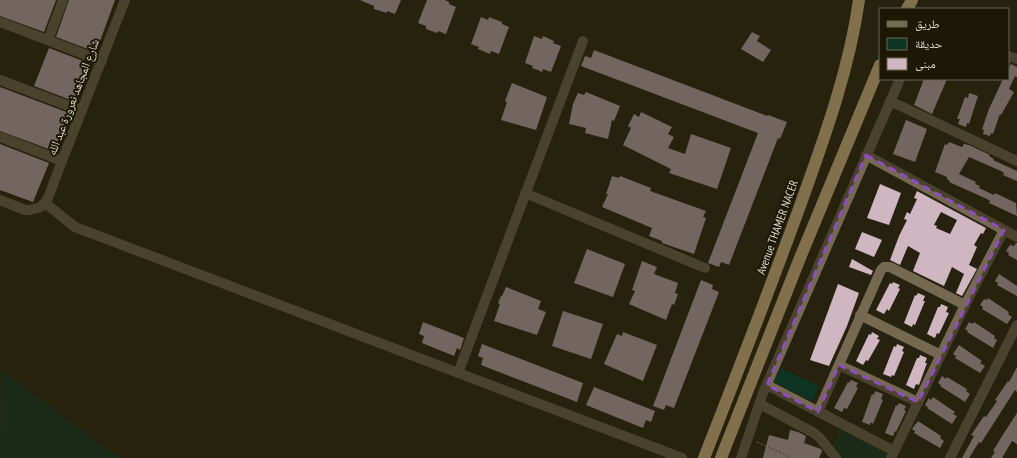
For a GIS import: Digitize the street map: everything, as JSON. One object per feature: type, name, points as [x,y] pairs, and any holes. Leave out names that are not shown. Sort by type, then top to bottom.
[{"type":"highway","name":"Avenue THAMER NACER","points":[[704,458],[760,316],[830,122],[847,62],[859,0]]},
{"type":"highway","points":[[721,458],[800,258],[879,67]]},
{"type":"street","points":[[48,40],[63,0]]},
{"type":"street","name":"شارع المجاهد نعرورة عبد الله","points":[[46,203],[125,0]]},
{"type":"street","points":[[0,22],[102,61]]},
{"type":"street","points":[[458,373],[583,41]]},
{"type":"street","points":[[0,80],[82,111]]},
{"type":"street","points":[[741,458],[767,385],[900,80]]},
{"type":"street","points":[[890,102],[1017,161]]},
{"type":"street","points":[[0,137],[62,161]]},
{"type":"street","points":[[866,156],[1017,237]]},
{"type":"street","points":[[525,193],[705,268]]},
{"type":"street","points":[[0,200],[25,210],[41,207],[46,203],[74,227],[682,458]]},
{"type":"street","points":[[767,385],[893,455],[964,305],[1004,230]]},
{"type":"street","points":[[818,412],[860,315],[881,270],[886,266],[964,305]]},
{"type":"street","points":[[860,315],[941,355]]},
{"type":"street","points":[[950,458],[1017,325]]},
{"type":"street","points":[[839,365],[918,402]]},
{"type":"street","points":[[760,404],[814,433],[820,438],[836,458]]},
{"type":"path","points":[[748,438],[790,457]]},
{"type":"highlighted area","points":[[866,155],[1004,230],[918,402],[839,365],[818,412],[767,385]]},
{"type":"green space","points":[[781,368],[819,386],[812,401],[774,382]]},
{"type":"green space","points":[[1,370],[120,458],[0,458]]},
{"type":"green space","points":[[841,424],[891,452],[888,458],[838,458],[832,451]]},
{"type":"building","points":[[0,0],[56,0],[44,32],[0,16]]},
{"type":"building","points":[[69,0],[115,0],[96,52],[56,37]]},
{"type":"building","points":[[360,0],[401,0],[395,14],[374,9],[374,6]]},
{"type":"building","points":[[427,0],[445,0],[449,2],[449,4],[456,7],[446,34],[438,31],[437,33],[426,29],[426,26],[418,23]]},
{"type":"building","points":[[481,17],[488,20],[489,17],[502,22],[502,24],[509,27],[499,54],[491,51],[490,54],[471,44]]},
{"type":"building","points":[[752,32],[760,36],[757,41],[771,50],[763,62],[741,49]]},
{"type":"building","points":[[534,36],[542,39],[543,36],[554,41],[553,43],[561,46],[551,72],[543,69],[542,72],[525,63]]},
{"type":"building","points":[[49,48],[91,64],[76,102],[34,86]]},
{"type":"building","points":[[594,50],[767,116],[768,115],[787,122],[780,139],[778,138],[729,265],[721,262],[719,267],[708,263],[758,133],[581,66],[585,56],[591,58]]},
{"type":"building","points":[[1011,64],[1017,67],[1017,77],[1015,76],[1009,89],[1014,92],[1001,115],[1000,114],[993,134],[991,133],[990,136],[983,134],[984,130],[982,129],[989,109],[1003,80],[1009,80],[1009,68]]},
{"type":"building","points":[[924,80],[947,80],[932,114],[914,105]]},
{"type":"building","points":[[512,83],[547,97],[536,130],[501,120],[507,102],[505,101]]},
{"type":"building","points":[[0,87],[69,113],[54,151],[0,131]]},
{"type":"building","points":[[586,92],[620,106],[614,121],[612,120],[608,139],[585,133],[586,128],[569,124],[573,104],[578,93],[584,95]]},
{"type":"building","points":[[969,93],[978,96],[969,124],[967,123],[966,127],[958,124],[960,119],[957,119],[965,97],[968,98]]},
{"type":"building","points":[[641,112],[672,127],[668,134],[674,137],[668,148],[685,154],[691,134],[731,148],[717,189],[669,173],[671,169],[623,145],[631,128],[628,126],[634,114],[639,117]]},
{"type":"building","points":[[906,120],[927,129],[915,162],[893,154]]},
{"type":"building","points":[[949,142],[962,147],[964,144],[969,145],[990,155],[989,156],[994,159],[993,160],[1017,171],[1017,181],[1003,175],[1004,173],[1001,171],[969,157],[959,174],[976,182],[975,184],[980,186],[979,188],[994,195],[995,193],[1016,203],[1017,216],[989,203],[990,201],[987,199],[949,182],[950,181],[947,177],[935,172],[945,144],[947,145]]},
{"type":"building","points":[[0,144],[49,163],[33,202],[0,190]]},
{"type":"building","points":[[612,176],[619,178],[620,176],[651,188],[650,191],[706,211],[703,217],[706,218],[694,254],[662,243],[662,241],[649,236],[652,228],[602,207],[608,194],[606,194]]},
{"type":"building","points":[[880,184],[901,193],[889,225],[867,218]]},
{"type":"building","points":[[917,191],[986,228],[983,234],[981,233],[974,245],[977,247],[969,265],[977,269],[962,296],[956,293],[964,274],[952,267],[944,286],[913,271],[920,253],[908,246],[900,265],[890,260],[907,220],[904,219],[907,212],[910,214],[917,199],[914,198]],"holes":[[[941,212],[957,220],[950,234],[936,228],[937,226],[934,225]]]},
{"type":"building","points":[[862,232],[882,240],[874,257],[855,249]]},
{"type":"building","points":[[1016,243],[1017,260],[1008,255],[1009,253],[1006,251],[1010,245],[1014,246]]},
{"type":"building","points":[[587,249],[625,264],[613,297],[574,283]]},
{"type":"building","points":[[852,259],[873,271],[871,275],[849,267]]},
{"type":"building","points":[[642,261],[657,267],[654,274],[678,283],[675,293],[678,294],[674,305],[672,304],[666,320],[629,304],[635,291],[632,290]]},
{"type":"building","points":[[999,274],[1017,286],[1017,296],[997,285],[998,283],[995,281]]},
{"type":"building","points":[[701,280],[713,285],[712,289],[719,292],[674,408],[666,405],[664,410],[653,406]]},
{"type":"building","points":[[893,282],[900,285],[898,288],[900,289],[889,311],[887,309],[884,314],[876,310],[890,283],[892,284]]},
{"type":"building","points":[[838,284],[859,293],[847,326],[829,366],[810,360]]},
{"type":"building","points":[[506,287],[541,301],[538,309],[546,312],[537,335],[494,321],[500,304],[498,303]]},
{"type":"building","points":[[918,293],[925,296],[923,301],[925,301],[915,325],[913,324],[912,327],[904,323],[915,295],[916,296]]},
{"type":"building","points":[[988,298],[1009,312],[1008,314],[1012,317],[1007,324],[982,309],[983,307],[980,305],[984,299],[987,300]]},
{"type":"building","points":[[941,304],[948,307],[946,312],[949,313],[939,334],[937,333],[935,338],[927,334],[938,307],[940,307]]},
{"type":"building","points":[[563,311],[603,324],[591,359],[552,346]]},
{"type":"building","points":[[423,322],[464,338],[460,350],[457,348],[454,356],[422,343],[424,336],[419,334]]},
{"type":"building","points":[[969,322],[972,324],[974,322],[995,336],[994,338],[997,340],[993,348],[967,332],[968,331],[965,329]]},
{"type":"building","points":[[623,332],[657,345],[643,381],[604,364],[617,334],[622,336]]},
{"type":"building","points":[[872,332],[879,336],[877,339],[880,340],[868,361],[866,360],[863,365],[856,361],[869,334],[871,335]]},
{"type":"building","points":[[482,344],[583,383],[577,402],[481,365],[483,358],[478,356]]},
{"type":"building","points":[[897,344],[904,347],[902,351],[904,352],[894,376],[892,375],[891,377],[883,374],[894,346],[896,347]]},
{"type":"building","points":[[959,345],[982,361],[980,363],[985,366],[980,373],[955,358],[956,356],[953,354]]},
{"type":"building","points":[[920,355],[927,358],[925,363],[927,363],[919,385],[916,384],[914,389],[906,385],[917,358],[919,358]]},
{"type":"building","points":[[1017,367],[1017,392],[1015,390],[981,443],[979,442],[969,458],[962,458],[974,436],[971,435],[984,416],[986,417],[997,401],[995,400],[1008,381],[1009,382]]},
{"type":"building","points":[[942,376],[946,379],[947,377],[967,389],[966,391],[970,394],[965,402],[940,386],[941,385],[938,383]]},
{"type":"building","points":[[851,380],[858,383],[856,387],[858,388],[847,409],[844,408],[842,412],[834,408],[848,382],[849,383]]},
{"type":"building","points":[[594,387],[655,411],[651,422],[646,420],[643,428],[586,405]]},
{"type":"building","points":[[875,391],[883,394],[881,399],[883,400],[873,424],[871,422],[870,425],[862,422],[872,394],[874,395]]},
{"type":"building","points":[[933,397],[955,412],[953,414],[957,416],[952,424],[927,408],[928,407],[925,405],[929,398],[931,400]]},
{"type":"building","points":[[899,403],[906,406],[904,410],[906,411],[893,436],[885,433],[896,405],[897,406]]},
{"type":"building","points":[[1017,413],[1017,444],[1012,441],[1002,458],[991,458],[995,452],[993,451]]},
{"type":"building","points":[[918,421],[941,436],[940,438],[944,441],[940,448],[914,433],[915,431],[912,429]]},
{"type":"building","points":[[790,430],[806,436],[804,443],[821,449],[822,451],[819,458],[763,458],[769,435],[788,440]]}]
